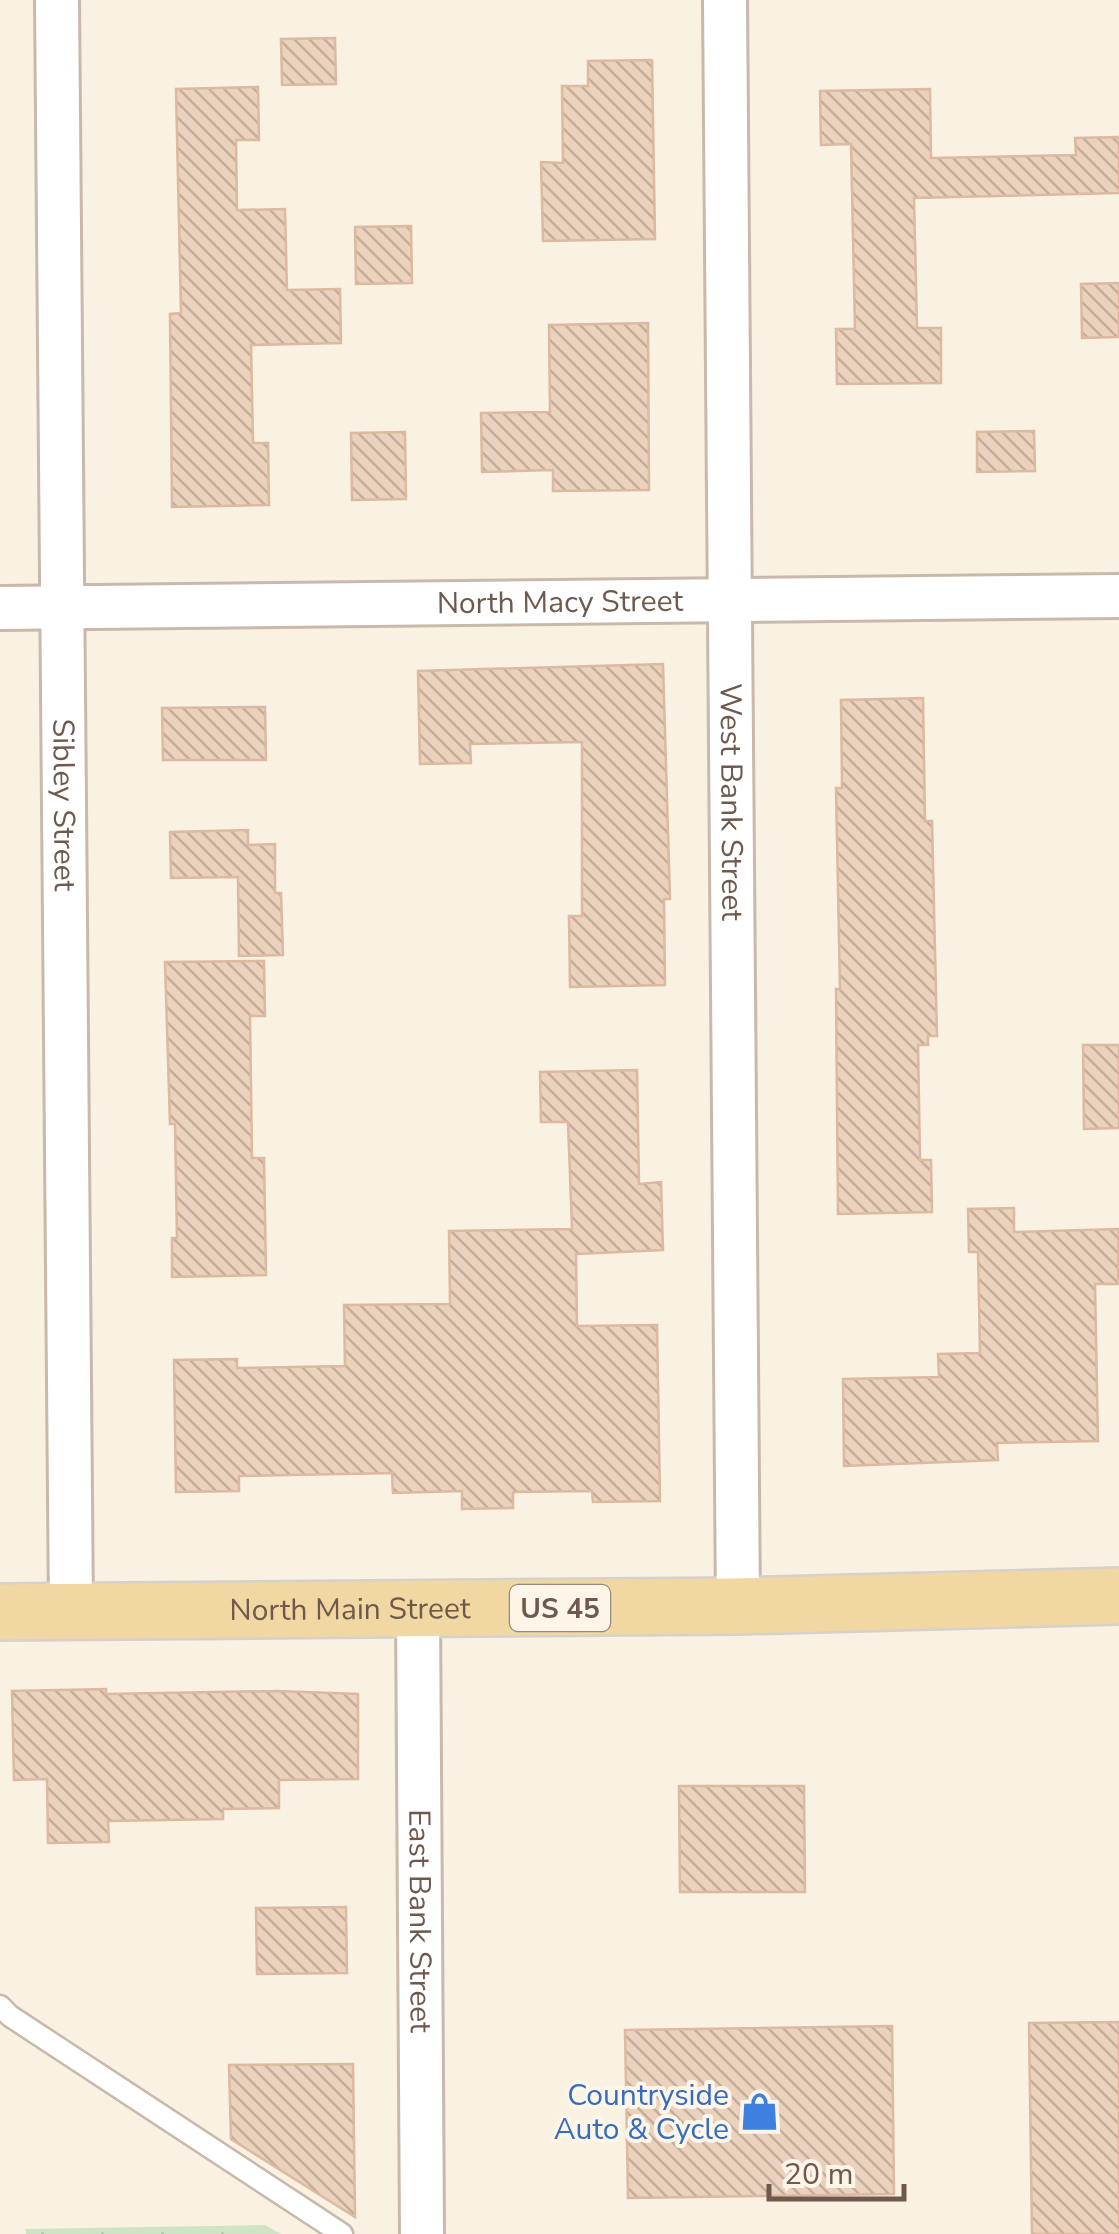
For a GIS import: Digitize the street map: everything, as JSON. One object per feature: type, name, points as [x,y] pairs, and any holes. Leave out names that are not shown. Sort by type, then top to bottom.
[{"type":"main road","name":"North Main Street","points":[[0,1612],[738,1606],[1119,1596]]},
{"type":"street","name":"Sibley Street","points":[[57,0],[72,1612]]},
{"type":"street","name":"West Bank Street","points":[[724,0],[738,1606]]},
{"type":"street","name":"North Macy Street","points":[[0,608],[1119,596]]},
{"type":"street","name":"East Bank Street","points":[[418,1609],[422,2234]]},
{"type":"lane","points":[[0,2006],[342,2234]]},
{"type":"green space","points":[[265,2225],[281,2234],[26,2234],[25,2229]]},
{"type":"building","points":[[335,38],[336,84],[282,85],[281,39]]},
{"type":"building","points":[[652,60],[655,239],[543,241],[541,162],[563,163],[562,86],[588,86],[588,61]]},
{"type":"building","points":[[258,87],[259,140],[236,140],[237,210],[285,209],[287,290],[340,289],[341,343],[251,345],[253,443],[268,443],[269,505],[172,507],[170,314],[181,313],[176,89]]},
{"type":"building","points":[[930,89],[931,158],[1076,155],[1075,138],[1119,137],[1119,193],[914,198],[917,328],[941,328],[941,383],[837,384],[836,329],[855,329],[851,144],[821,145],[820,91]]},
{"type":"building","points":[[411,226],[412,283],[356,284],[355,227]]},
{"type":"building","points":[[1119,283],[1119,337],[1082,338],[1081,284]]},
{"type":"building","points":[[648,323],[649,490],[553,491],[553,470],[482,472],[481,413],[550,412],[549,325]]},
{"type":"building","points":[[1034,431],[1035,471],[977,472],[977,432]]},
{"type":"building","points":[[405,432],[406,499],[352,500],[351,433]]},
{"type":"building","points":[[663,664],[670,899],[664,899],[665,985],[570,987],[569,916],[582,916],[582,742],[470,744],[471,763],[420,764],[418,671]]},
{"type":"building","points":[[923,698],[925,821],[932,821],[937,1036],[928,1036],[928,1045],[918,1045],[920,1160],[931,1160],[932,1212],[838,1214],[836,989],[840,989],[836,788],[842,788],[841,700]]},
{"type":"building","points":[[265,707],[266,760],[163,760],[162,708]]},
{"type":"building","points":[[248,830],[248,845],[275,844],[275,893],[281,893],[283,955],[239,956],[238,877],[171,878],[170,832]]},
{"type":"building","points":[[264,961],[265,1016],[250,1016],[252,1158],[264,1158],[266,1275],[172,1277],[172,1238],[177,1238],[175,1124],[170,1124],[165,962]]},
{"type":"building","points":[[1083,1045],[1119,1045],[1119,1128],[1084,1129]]},
{"type":"building","points":[[637,1070],[639,1184],[661,1182],[663,1250],[576,1254],[577,1326],[657,1325],[660,1501],[593,1502],[592,1491],[513,1492],[513,1508],[462,1509],[462,1491],[393,1493],[392,1473],[239,1476],[239,1491],[176,1492],[174,1360],[237,1359],[237,1368],[345,1366],[344,1305],[450,1304],[449,1231],[572,1229],[568,1122],[541,1122],[540,1072]]},
{"type":"building","points":[[1014,1208],[1014,1232],[1119,1229],[1118,1284],[1095,1284],[1098,1441],[997,1443],[998,1460],[844,1466],[843,1379],[939,1377],[938,1354],[980,1353],[978,1252],[969,1252],[968,1209]]},
{"type":"building","points":[[106,1689],[106,1694],[358,1694],[358,1779],[279,1780],[279,1808],[223,1809],[223,1819],[108,1821],[109,1842],[48,1843],[47,1779],[14,1780],[12,1691]]},
{"type":"building","points":[[679,1786],[804,1786],[805,1892],[680,1892]]},
{"type":"building","points":[[346,1907],[347,1973],[257,1974],[256,1908]]},
{"type":"building","points":[[1119,2022],[1119,2234],[1032,2234],[1029,2023]]},
{"type":"building","name":"Countryside Auto & Cycle","points":[[892,2026],[894,2194],[628,2198],[625,2030]]},
{"type":"building","points":[[353,2064],[355,2217],[231,2139],[229,2065]]},
{"type":"place","name":"Countryside Auto & Cycle","points":[[759,2112]]}]
